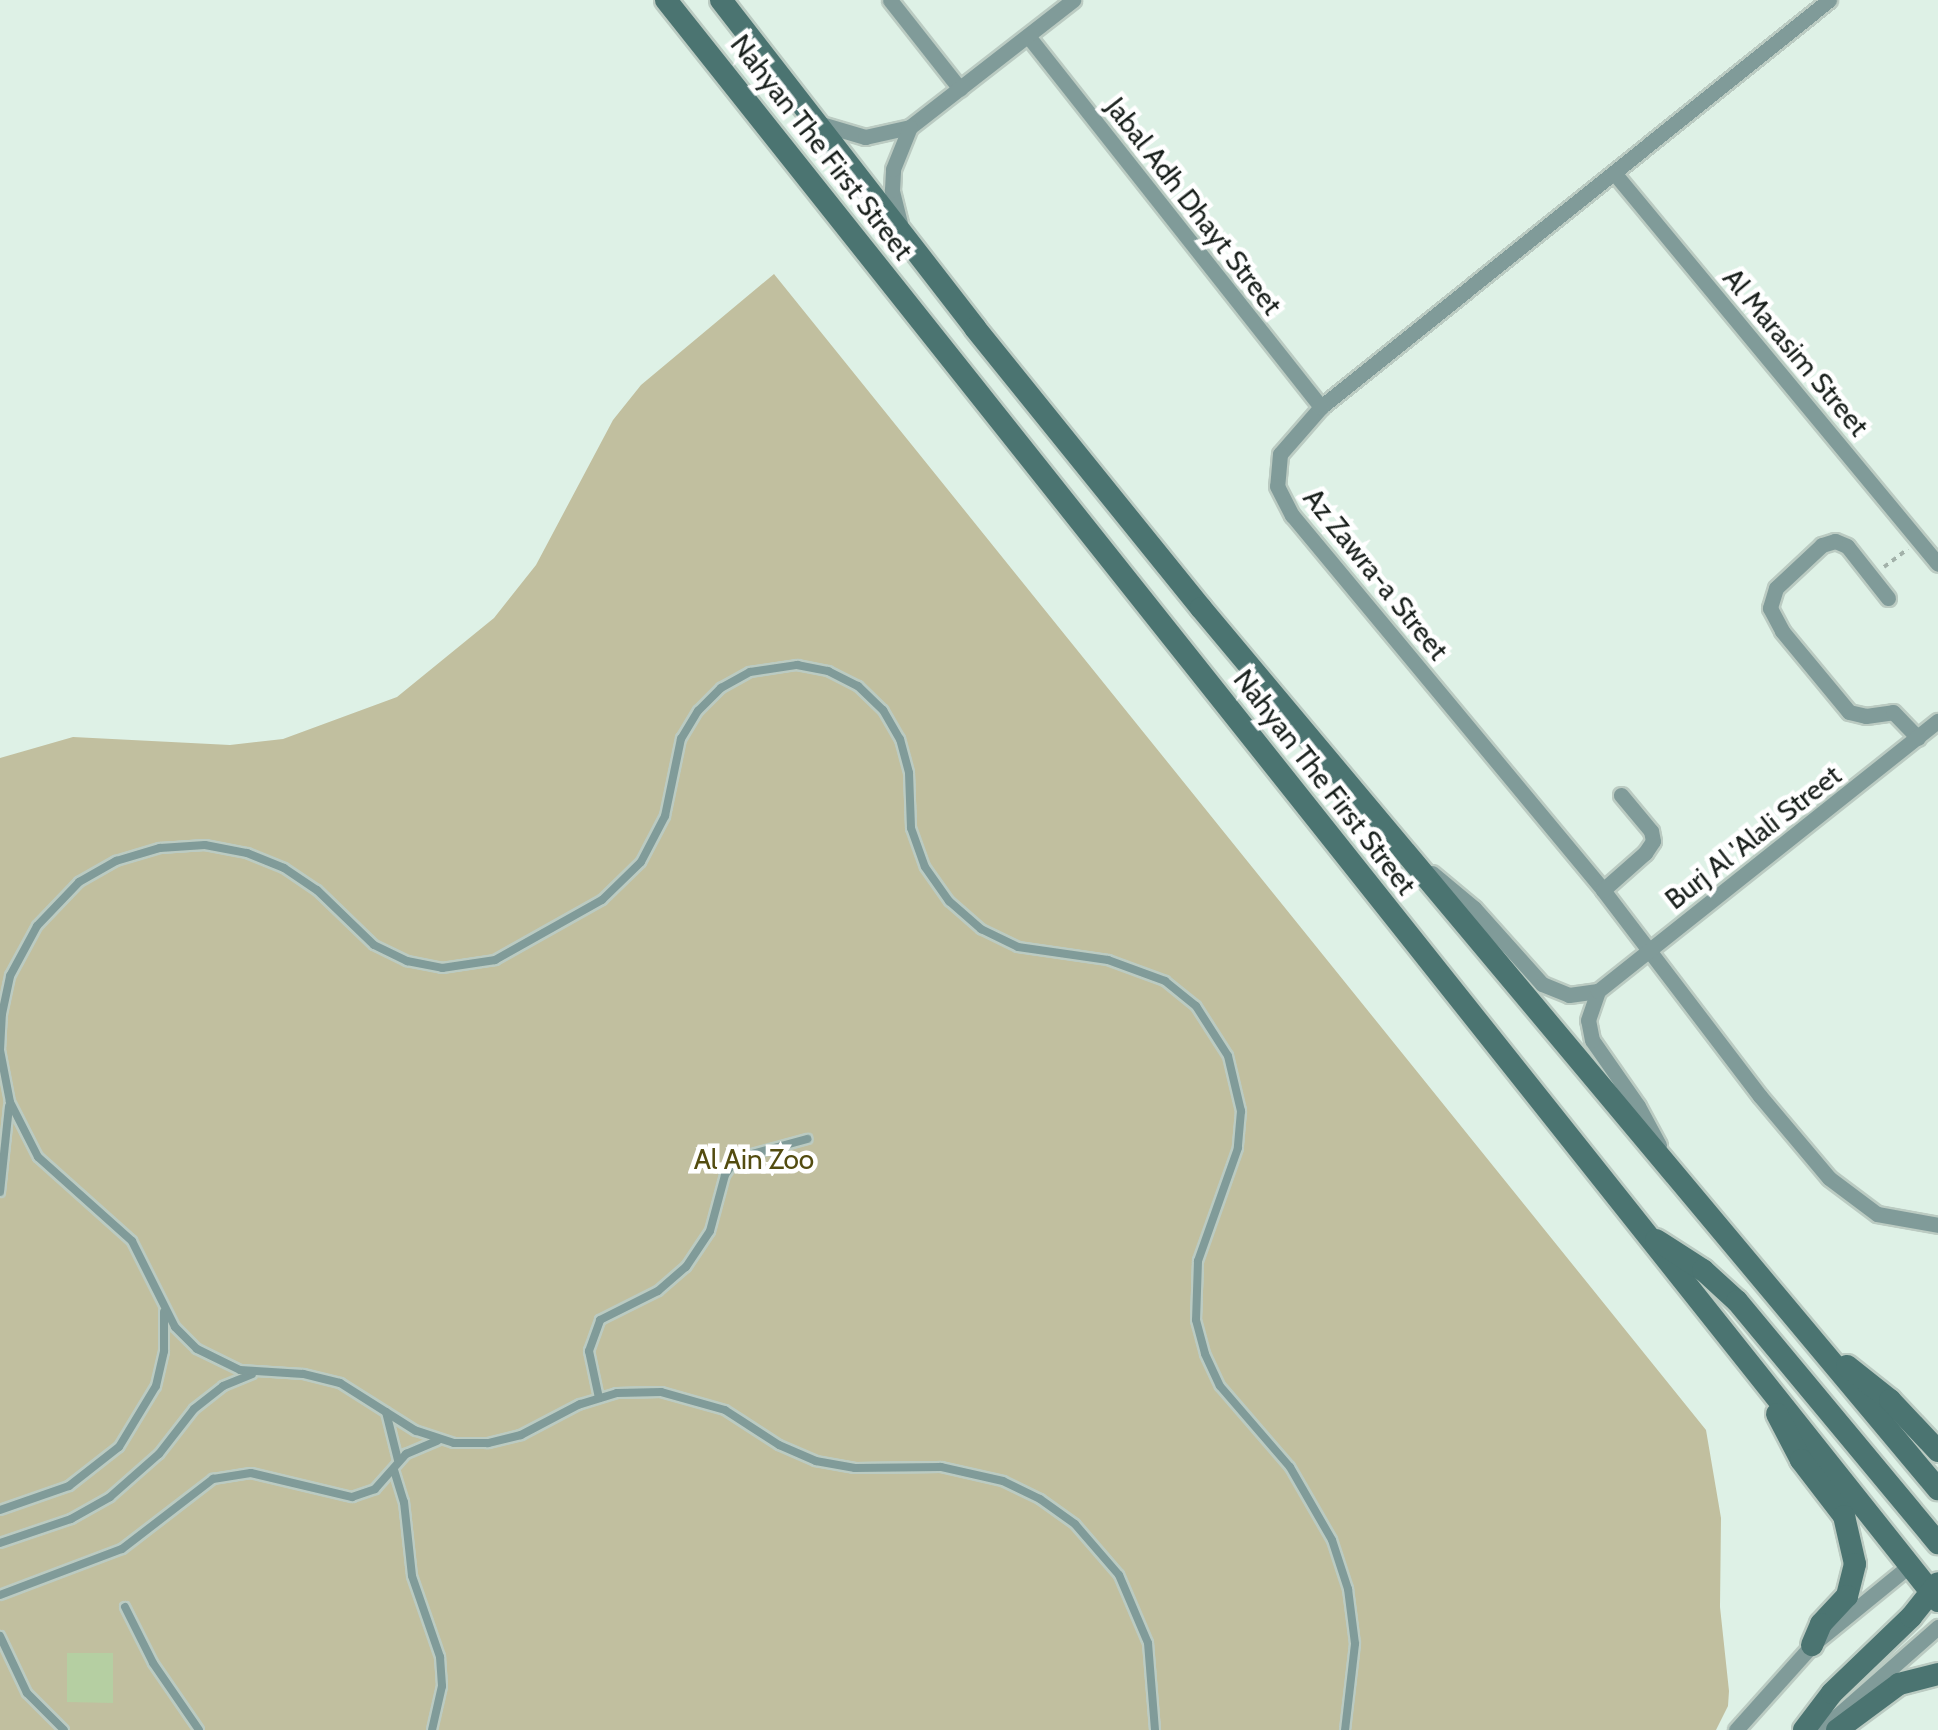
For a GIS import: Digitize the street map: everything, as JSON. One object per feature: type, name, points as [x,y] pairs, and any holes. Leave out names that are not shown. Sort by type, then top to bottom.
[{"type":"main road","name":"Nahyan The First Street","points":[[666,0],[1910,1566]]},
{"type":"main road","name":"Nahyan The First Street","points":[[721,0],[1116,503],[1408,859],[1666,1160],[1938,1489]]},
{"type":"main road","points":[[1644,1234],[1684,1256],[1737,1301],[1938,1542],[1910,1566],[1936,1587],[1832,1693],[1804,1730]]},
{"type":"main road","points":[[1827,1354],[1878,1390],[1938,1451]]},
{"type":"main road","points":[[1771,1392],[1791,1444],[1844,1516],[1855,1564],[1851,1588],[1820,1624],[1812,1645]]},
{"type":"main road","points":[[1837,1730],[1899,1684],[1938,1674]]},
{"type":"street","points":[[890,0],[960,89]]},
{"type":"street","points":[[821,124],[865,137],[910,127],[1073,0]]},
{"type":"street","name":"Az Zawra-a Street","points":[[1829,0],[1322,407],[1280,454],[1277,486],[1283,502],[1603,890],[1760,1096],[1843,1192],[1896,1221],[1938,1225]]},
{"type":"street","name":"Jabal Adh Dhayt Street","points":[[1028,36],[1322,407]]},
{"type":"street","points":[[904,236],[892,190],[899,149],[910,127]]},
{"type":"street","name":"Al Marasim Street","points":[[1615,174],[1938,564]]},
{"type":"street","points":[[1888,598],[1847,546],[1828,542],[1776,588],[1770,608],[1782,631],[1849,712],[1866,716],[1894,712],[1918,738]]},
{"type":"street","name":"Burj Al 'Alali Street","points":[[1598,991],[1938,721]]},
{"type":"street","points":[[1603,890],[1646,853],[1652,840],[1650,831],[1621,795]]},
{"type":"street","points":[[1408,859],[1459,894],[1542,984],[1569,994],[1598,991],[1588,1020],[1592,1040],[1638,1106],[1666,1160]]},
{"type":"street","points":[[1736,1730],[1812,1645],[1910,1566]]},
{"type":"street","points":[[1821,1730],[1938,1628]]},
{"type":"lane","points":[[0,1192],[10,1102],[0,1032],[5,995],[36,926],[63,895],[116,861],[182,845],[248,852],[302,878],[360,934],[390,954],[425,966],[478,965],[511,954],[572,918],[629,876],[650,848],[665,816],[681,739],[698,711],[722,688],[750,672],[780,666],[812,667],[842,677],[871,697],[893,724],[906,756],[908,809],[917,848],[936,885],[964,916],[1018,947],[1108,960],[1148,972],[1196,1006],[1228,1056],[1238,1092],[1238,1148],[1198,1261],[1196,1320],[1205,1354],[1220,1386],[1308,1493],[1341,1564],[1355,1644],[1345,1730]]},
{"type":"lane","points":[[10,1102],[27,1140],[45,1164],[132,1241],[152,1274],[174,1326],[197,1349],[225,1364],[257,1372],[322,1378],[356,1391],[386,1412],[440,1440],[470,1444],[504,1440],[598,1398],[639,1391],[683,1395],[725,1410],[779,1445],[816,1460],[855,1468],[964,1470],[1040,1500],[1090,1539],[1131,1597],[1152,1667],[1155,1730]]},
{"type":"lane","points":[[598,1398],[589,1351],[600,1320],[647,1298],[686,1266],[710,1231],[726,1175],[737,1158],[808,1139]]},
{"type":"lane","points":[[0,1510],[69,1486],[119,1447],[156,1386],[164,1351],[164,1308]]},
{"type":"lane","points":[[0,1543],[72,1519],[110,1497],[159,1454],[194,1409],[223,1386],[257,1372]]},
{"type":"lane","points":[[386,1412],[398,1460]]},
{"type":"lane","points":[[0,1595],[122,1549],[194,1490],[226,1476],[268,1475],[352,1497],[375,1489],[394,1470],[398,1460],[413,1449],[440,1440]]},
{"type":"lane","points":[[394,1470],[404,1502],[412,1576],[440,1657],[442,1686],[432,1730]]},
{"type":"lane","points":[[125,1607],[153,1663],[199,1730]]},
{"type":"lane","points":[[0,1636],[27,1693],[64,1730]]},
{"type":"path","points":[[1871,577],[1920,540]]},
{"type":"green space","name":"Al Ain Zoo","points":[[774,274],[1706,1430],[1721,1518],[1720,1607],[1729,1691],[1728,1706],[1716,1730],[0,1730],[0,758],[73,737],[230,745],[283,739],[397,697],[494,618],[536,565],[613,420],[641,385]]},
{"type":"building","points":[[67,1653],[113,1653],[113,1703],[67,1702]]}]
